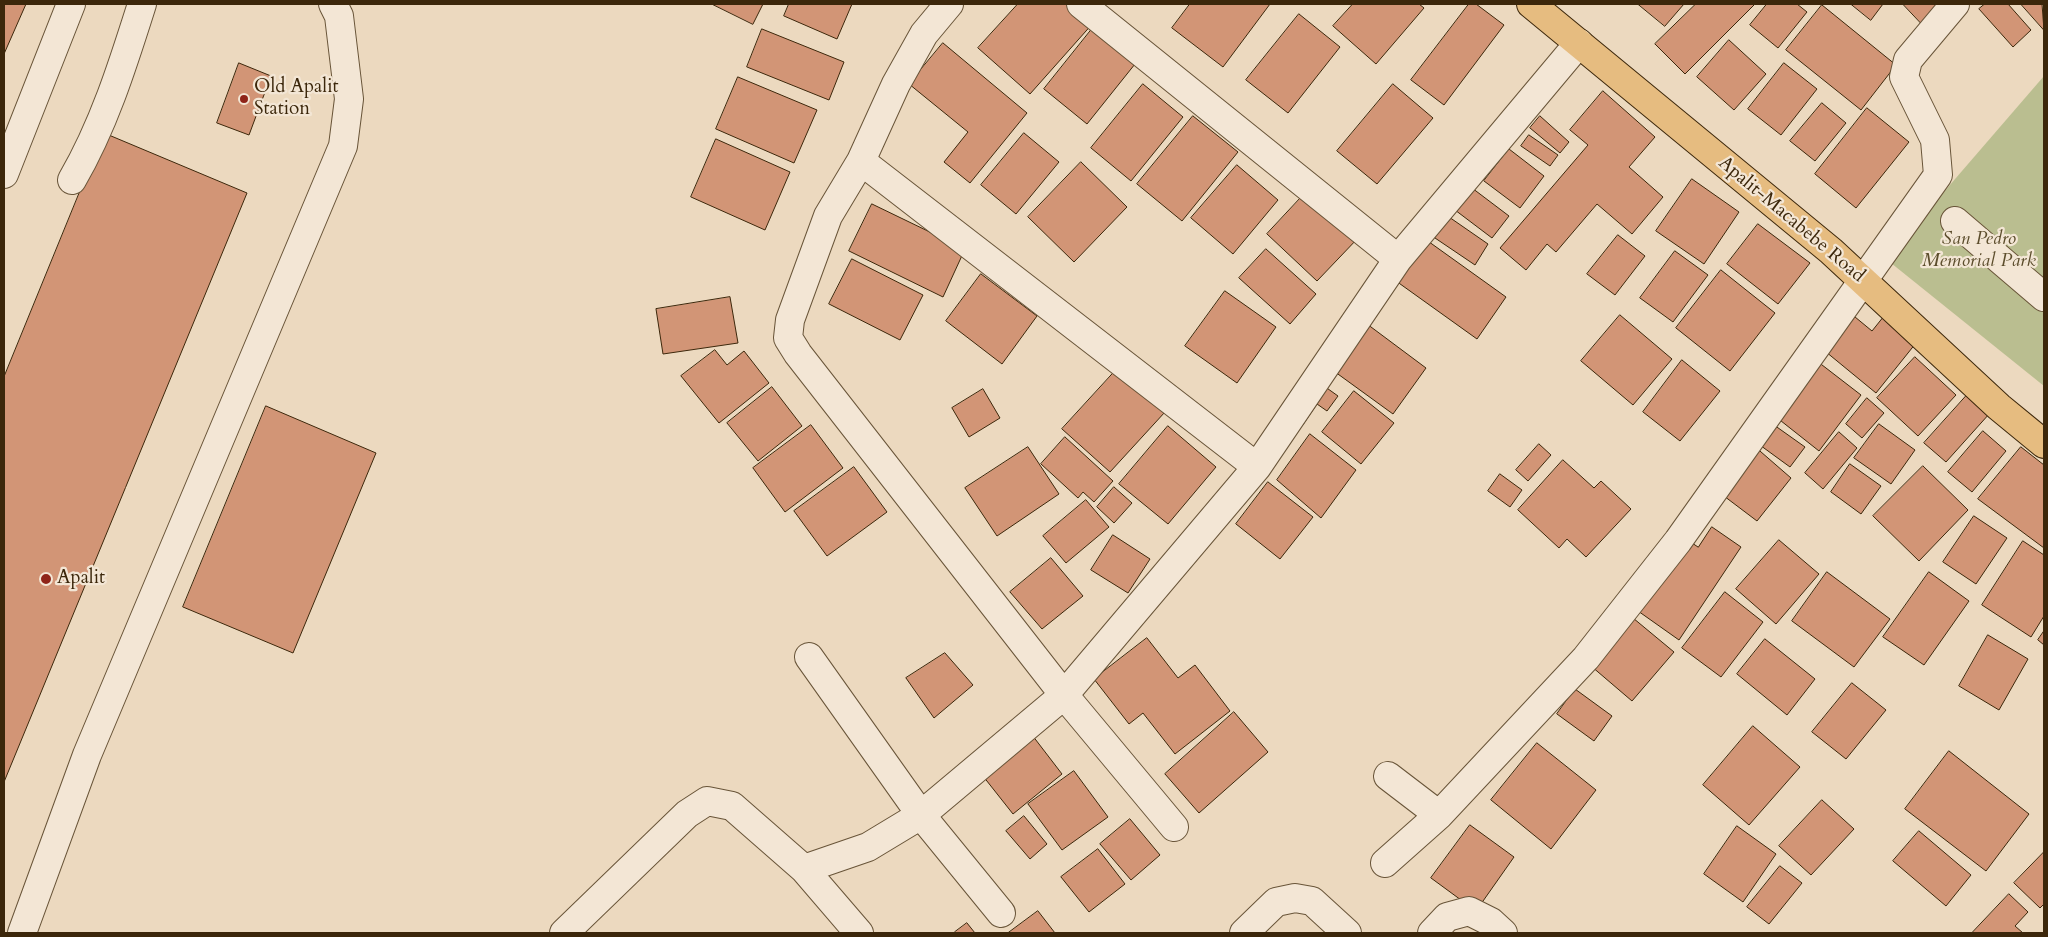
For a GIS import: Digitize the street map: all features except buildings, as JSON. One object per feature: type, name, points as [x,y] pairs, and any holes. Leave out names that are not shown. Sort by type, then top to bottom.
[{"type":"main road","name":"Apalit-Macabebe Road","points":[[1531,4],[1831,251],[2000,407],[2044,444]]},
{"type":"street","points":[[4,174],[71,4]]},
{"type":"street","points":[[72,180],[88,151],[102,119],[121,71],[142,4]]},
{"type":"street","points":[[22,933],[87,756],[343,146],[349,99],[339,16],[333,4]]},
{"type":"street","points":[[949,4],[924,34],[896,84],[861,161],[828,216],[790,320],[788,338],[798,354],[1064,696],[1174,827]]},
{"type":"street","points":[[1081,4],[1398,259]]},
{"type":"street","points":[[1385,863],[1439,815],[1586,658],[1678,541],[1938,175],[1935,140],[1904,76],[1908,60],[1956,4]]},
{"type":"street","points":[[804,869],[868,847],[921,815],[1064,696],[1258,467],[1398,259],[1579,43]]},
{"type":"street","points":[[861,161],[1258,467]]},
{"type":"street","points":[[1955,221],[2044,297]]},
{"type":"street","points":[[809,657],[921,815],[1001,913]]},
{"type":"street","points":[[1388,776],[1439,815]]},
{"type":"street","points":[[564,933],[686,814],[707,800],[732,806],[804,869],[859,933]]},
{"type":"street","points":[[1244,933],[1276,902],[1295,898],[1312,901],[1347,933]]},
{"type":"street","points":[[1432,933],[1447,917],[1469,911],[1491,922],[1502,933]]},
{"type":"green space","name":"San Pedro Memorial Park","points":[[2044,76],[2044,386],[1886,259]]},
{"type":"place","name":"Old Apalit Station","points":[[244,99]]},
{"type":"place","name":"Apalit","points":[[46,579]]}]
